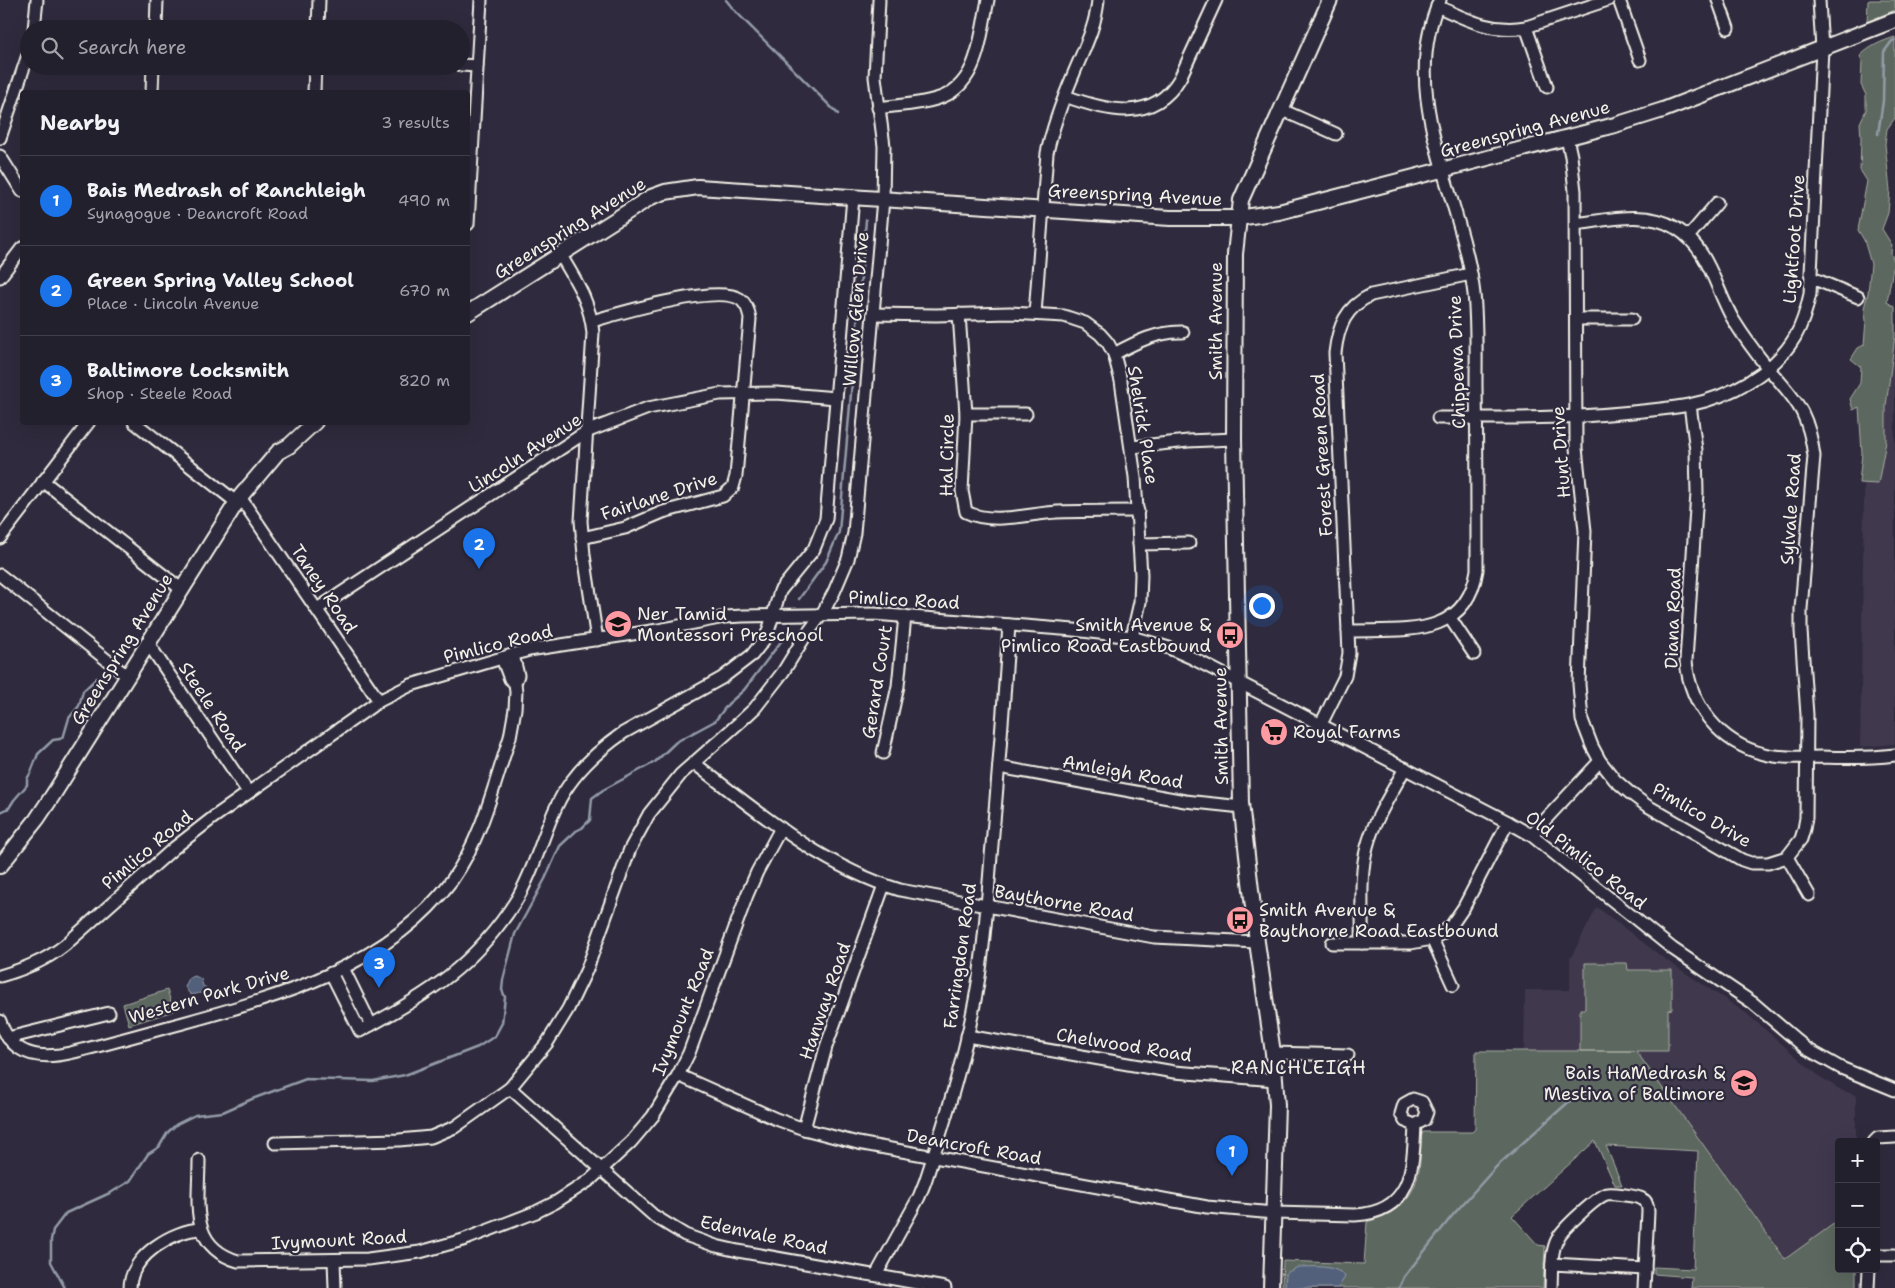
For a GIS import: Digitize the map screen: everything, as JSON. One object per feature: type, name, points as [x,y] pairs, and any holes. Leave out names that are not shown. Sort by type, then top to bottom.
[{"type":"main road","name":"Smith Avenue","points":[[1270,1288],[1277,1134],[1276,1080],[1257,942],[1242,807],[1234,439],[1234,254],[1241,200],[1282,110],[1326,1]]},
{"type":"main road","name":"Greenspring Avenue","points":[[470,311],[652,197],[679,189],[698,187],[1170,218],[1238,218],[1299,207],[1615,125],[1663,110],[1895,20]]},
{"type":"main road","name":"Greenspring Avenue","points":[[0,866],[37,819],[238,499],[278,452],[289,446],[303,425]]},
{"type":"street","points":[[35,20],[37,0]]},
{"type":"street","points":[[157,20],[158,0]]},
{"type":"street","points":[[318,20],[319,0]]},
{"type":"street","points":[[470,189],[481,0]]},
{"type":"street","name":"Willow Glen Drive","points":[[275,1142],[399,1140],[430,1137],[454,1127],[510,1088],[547,1043],[568,1008],[587,969],[630,849],[659,800],[694,762],[754,708],[783,672],[804,638],[822,614],[843,574],[852,545],[882,199],[884,146],[874,63],[879,0]]},
{"type":"street","points":[[878,108],[926,102],[956,90],[964,82],[974,64],[988,0]]},
{"type":"street","points":[[1034,314],[1049,146],[1064,96],[1093,28],[1098,0]]},
{"type":"street","points":[[1064,96],[1102,108],[1125,110],[1137,109],[1158,102],[1174,88],[1180,78],[1216,0]]},
{"type":"street","points":[[1438,3],[1476,24],[1490,28],[1513,30],[1526,28],[1608,0]]},
{"type":"street","points":[[1619,0],[1640,60]]},
{"type":"street","points":[[1718,0],[1728,28]]},
{"type":"street","name":"Lightfoot Drive","points":[[1438,418],[1575,418],[1690,405],[1728,392],[1755,378],[1784,353],[1795,336],[1807,307],[1812,278],[1822,49],[1819,0]]},
{"type":"street","name":"Chippewa Drive","points":[[1348,631],[1431,627],[1450,618],[1466,603],[1473,587],[1477,570],[1475,318],[1471,274],[1428,109],[1424,75],[1427,39],[1438,3]]},
{"type":"street","points":[[1526,28],[1547,88]]},
{"type":"street","points":[[470,66],[477,66]]},
{"type":"street","points":[[0,138],[21,75]]},
{"type":"street","points":[[152,90],[153,75]]},
{"type":"street","points":[[314,90],[315,75]]},
{"type":"street","points":[[1282,110],[1336,134]]},
{"type":"street","name":"Hunt Drive","points":[[1567,138],[1574,172],[1576,224],[1575,418],[1577,462],[1586,531],[1579,696],[1582,720],[1600,761]]},
{"type":"street","points":[[0,156],[20,189]]},
{"type":"street","name":"Willow Glen Drive","points":[[331,973],[360,1031],[433,989],[471,957],[505,916],[525,883],[557,804],[569,784],[584,766],[623,733],[722,678],[752,655],[763,641],[780,591],[814,549],[823,529],[827,505],[853,197]]},
{"type":"street","points":[[1688,237],[1717,203]]},
{"type":"street","name":"Sylvale Road","points":[[1576,224],[1623,218],[1646,218],[1667,223],[1688,237],[1705,258],[1732,318],[1741,333],[1789,392],[1803,414],[1809,428],[1814,456],[1801,609],[1806,698],[1806,757]]},
{"type":"street","points":[[0,277],[20,251]]},
{"type":"street","points":[[560,254],[586,299],[592,320],[593,333],[581,513],[582,538],[597,640]]},
{"type":"street","name":"Forest Green Road","points":[[1321,724],[1345,676],[1349,653],[1335,353],[1340,327],[1345,315],[1361,300],[1371,295],[1471,274]]},
{"type":"street","points":[[1812,278],[1858,297]]},
{"type":"street","points":[[592,320],[664,302],[689,298],[725,295],[740,299],[746,304],[750,319],[743,392]]},
{"type":"street","name":"Shelrick Place","points":[[873,314],[990,313],[1064,316],[1085,323],[1100,334],[1114,354],[1121,381],[1132,447],[1138,511],[1141,589],[1132,637]]},
{"type":"street","name":"Hal Circle","points":[[959,314],[966,414],[962,491],[966,512],[976,517],[993,519],[1059,512],[1138,511]]},
{"type":"street","points":[[1576,319],[1632,319]]},
{"type":"street","points":[[1114,354],[1138,341],[1162,333],[1183,332]]},
{"type":"street","name":"Lincoln Avenue","points":[[318,609],[586,432],[648,408],[698,397],[743,392],[777,392],[836,398]]},
{"type":"street","name":"Fairlane Drive","points":[[582,538],[625,528],[663,512],[723,496],[733,487],[736,476],[743,392]]},
{"type":"street","name":"Diana Road","points":[[1690,405],[1697,470],[1686,653],[1687,673],[1695,700],[1707,718],[1723,734],[1736,743],[1766,755],[1860,758],[1895,755]]},
{"type":"street","points":[[966,414],[1026,414]]},
{"type":"street","points":[[0,538],[87,425]]},
{"type":"street","name":"Taney Road","points":[[138,425],[238,499],[318,609],[379,701]]},
{"type":"street","points":[[1132,447],[1188,441],[1234,439]]},
{"type":"street","points":[[43,481],[181,589]]},
{"type":"street","points":[[1139,544],[1189,543]]},
{"type":"street","points":[[0,575],[127,676]]},
{"type":"street","name":"Pimlico Road","points":[[0,976],[22,970],[47,958],[83,929],[174,848],[248,792],[379,701],[411,685],[529,650],[658,630],[725,617],[822,614],[905,616],[1132,637],[1169,648],[1192,658],[1239,684]]},
{"type":"street","name":"Gerard Court","points":[[882,753],[898,686],[905,616]]},
{"type":"street","points":[[1450,618],[1474,654]]},
{"type":"street","name":"Farringdon Road","points":[[876,1275],[919,1197],[934,1157],[957,1079],[967,1036],[979,977],[987,907],[1009,625]]},
{"type":"street","name":"Steele Road","points":[[148,643],[248,792]]},
{"type":"street","name":"Western Park Drive","points":[[0,1021],[14,1046],[30,1054],[47,1056],[65,1054],[282,994],[343,968],[382,946],[424,913],[452,880],[477,835],[510,736],[515,710],[515,683],[510,680],[507,656]]},
{"type":"street","name":"Old Pimlico Road","points":[[1239,684],[1321,724],[1530,835],[1673,949],[1753,1003],[1807,1049],[1841,1068],[1895,1090]]},
{"type":"street","points":[[1806,757],[1806,818],[1804,829],[1801,839],[1786,857],[1809,895]]},
{"type":"street","points":[[1530,835],[1600,761]]},
{"type":"street","name":"Pimlico Drive","points":[[1600,761],[1615,780],[1646,805],[1742,860],[1751,863],[1768,863],[1786,857]]},
{"type":"street","name":"Baythorne Road","points":[[694,762],[781,828],[844,868],[884,885],[900,890],[987,907],[1154,937],[1257,942]]},
{"type":"street","name":"Amleigh Road","points":[[999,767],[1185,801],[1242,807]]},
{"type":"street","points":[[1362,943],[1364,875],[1367,847],[1372,831],[1405,768]]},
{"type":"street","points":[[1332,943],[1411,943],[1432,939],[1442,933],[1457,919],[1508,822]]},
{"type":"street","name":"Ivymount Road","points":[[199,1160],[201,1228],[204,1238],[216,1252],[238,1261],[334,1260],[397,1256],[442,1247],[463,1240],[550,1205],[575,1190],[602,1170],[631,1142],[653,1116],[678,1076],[692,1044],[747,895],[781,828]]},
{"type":"street","name":"Hanway Road","points":[[804,1129],[826,1047],[884,885]]},
{"type":"street","points":[[1432,939],[1453,985]]},
{"type":"street","points":[[343,968],[371,1025]]},
{"type":"street","name":"Western Park Drive","points":[[8,1038],[109,1013]]},
{"type":"street","name":"Chelwood Road","points":[[967,1036],[1174,1072],[1204,1076],[1276,1080]]},
{"type":"street","points":[[1273,1053],[1348,1055]]},
{"type":"street","name":"Deancroft Road","points":[[678,1076],[776,1119],[804,1129],[858,1143],[1178,1202],[1222,1209],[1274,1213],[1367,1215],[1390,1204],[1406,1186],[1410,1174],[1414,1156],[1414,1125]]},
{"type":"street","name":"Edenvale Road","points":[[510,1088],[654,1216],[668,1227],[691,1238],[738,1251],[945,1288]]},
{"type":"street","points":[[1878,1138],[1895,1137]]},
{"type":"street","points":[[1551,1288],[1553,1251],[1557,1238],[1564,1229],[1596,1201],[1607,1194],[1642,1198],[1647,1203],[1644,1288]]},
{"type":"street","points":[[130,1288],[133,1273],[163,1240],[188,1230],[201,1228]]},
{"type":"street","points":[[1880,1255],[1895,1255]]},
{"type":"street","points":[[334,1260],[335,1288]]},
{"type":"street","points":[[1552,1264],[1645,1269]]},
{"type":"street","points":[[1868,1288],[1869,1273]]},
{"type":"shaded area","points":[[1867,311],[1895,321],[1895,744],[1860,747]]},
{"type":"shaded area","name":"Bais HaMedrash & Mestiva of Baltimore","points":[[1597,907],[1666,960],[1746,1013],[1819,1076],[1841,1090],[1856,1095],[1856,1138],[1835,1138],[1835,1223],[1785,1259],[1635,1051],[1524,1051],[1525,990],[1570,990],[1570,959]]},
{"type":"green space","points":[[1895,0],[1895,10],[1867,22],[1868,1]]},
{"type":"green space","points":[[1895,37],[1895,118],[1887,129],[1885,144],[1890,190],[1888,213],[1882,229],[1892,245],[1891,253],[1894,262],[1887,302],[1895,307],[1895,336],[1886,406],[1886,441],[1878,484],[1859,483],[1862,453],[1859,407],[1853,410],[1850,399],[1860,383],[1861,367],[1851,359],[1858,348],[1864,345],[1866,320],[1864,308],[1868,293],[1871,264],[1864,240],[1858,230],[1867,181],[1860,170],[1860,123],[1866,110],[1866,95],[1861,85],[1862,61],[1860,56],[1876,44]]},
{"type":"green space","points":[[1585,963],[1627,963],[1628,970],[1672,970],[1672,1009],[1668,1010],[1668,1051],[1636,1051],[1785,1259],[1835,1223],[1835,1273],[1856,1273],[1856,1288],[1691,1288],[1692,1277],[1654,1274],[1654,1267],[1693,1269],[1698,1151],[1606,1146],[1622,1185],[1615,1185],[1595,1141],[1512,1216],[1538,1245],[1545,1246],[1543,1288],[1282,1288],[1283,1261],[1364,1264],[1367,1222],[1396,1209],[1412,1191],[1417,1180],[1423,1132],[1472,1132],[1475,1129],[1476,1051],[1580,1051],[1580,1009],[1585,1009]]},
{"type":"green space","points":[[167,990],[174,1011],[129,1025],[123,1004]]},
{"type":"water","points":[[195,976],[201,979],[203,986],[207,988],[204,994],[192,995],[185,987],[189,978]]},
{"type":"water","points":[[1298,1267],[1330,1268],[1345,1277],[1338,1288],[1285,1288],[1286,1273]]},
{"type":"waterway","points":[[726,0],[838,114]]},
{"type":"waterway","points":[[1878,134],[1883,101],[1884,52],[1892,41],[1895,40]]},
{"type":"waterway","points":[[799,599],[826,562],[839,532],[866,220]]},
{"type":"waterway","points":[[65,1288],[51,1262],[53,1230],[66,1213],[112,1192],[130,1181],[148,1154],[159,1147],[168,1132],[177,1124],[195,1115],[223,1112],[306,1079],[373,1081],[405,1075],[478,1047],[495,1036],[502,1023],[505,997],[502,990],[503,980],[515,934],[545,879],[560,846],[590,820],[592,798],[655,762],[676,742],[715,721],[728,704],[744,690],[783,639]]},
{"type":"waterway","points":[[0,812],[9,808],[27,785],[27,779],[38,754],[53,740],[60,739],[64,735],[69,718],[79,706],[83,691],[97,678]]},
{"type":"waterway","points":[[1399,1288],[1404,1277],[1452,1216],[1496,1167],[1572,1099],[1586,1091]]},
{"type":"place","name":"Green Spring Valley School","points":[[479,569]]},
{"type":"place","name":"Ner Tamid Montessori Preschool","points":[[618,624]]},
{"type":"place","name":"Smith Avenue & Pimlico Road Eastbound","points":[[1230,635]]},
{"type":"place","name":"Royal Farms","points":[[1274,732]]},
{"type":"place","name":"Smith Avenue & Baythorne Road Eastbound","points":[[1240,920]]},
{"type":"place","name":"Baltimore Locksmith","points":[[379,988]]},
{"type":"place","name":"Bais HaMedrash & Mestiva of Baltimore","points":[[1744,1083]]},
{"type":"place","name":"Bais Medrash of Ranchleigh","points":[[1232,1176]]},
{"type":"district","name":"RANCHLEIGH","points":[[1299,1067]]}]
